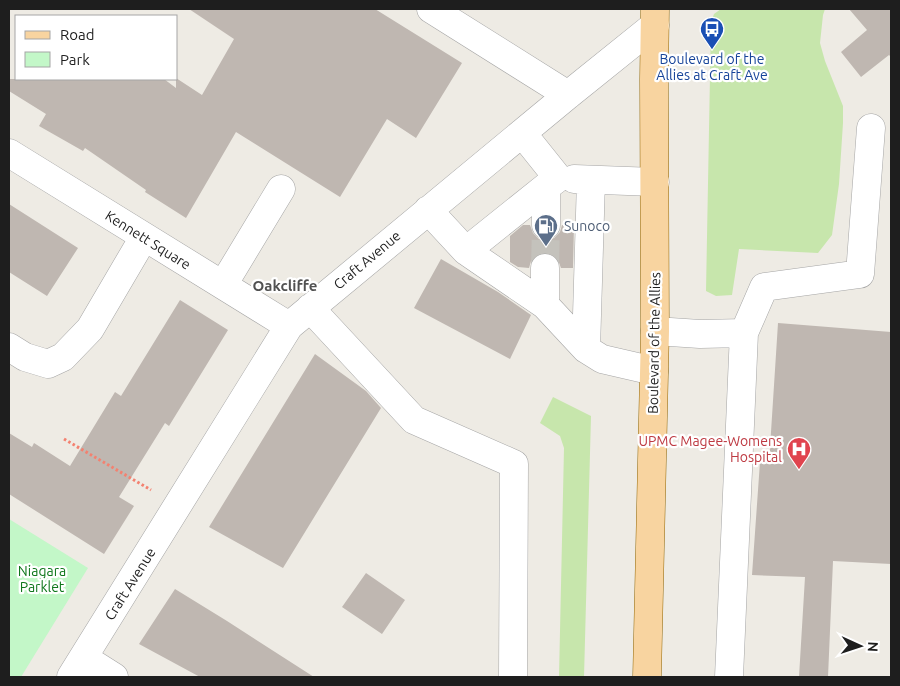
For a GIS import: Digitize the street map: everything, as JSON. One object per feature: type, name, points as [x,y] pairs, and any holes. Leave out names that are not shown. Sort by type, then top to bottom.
[{"type":"main road","name":"Boulevard of the Allies","points":[[647,677],[655,331],[654,79],[661,14]]},
{"type":"street","points":[[431,9],[568,94]]},
{"type":"street","name":"Craft Avenue","points":[[78,668],[288,326],[522,133],[661,14]]},
{"type":"street","points":[[729,677],[744,334],[764,287],[860,274],[871,128]]},
{"type":"street","points":[[522,133],[552,182],[546,225]]},
{"type":"street","name":"Kennett Square","points":[[9,153],[288,326]]},
{"type":"street","points":[[586,349],[591,180]]},
{"type":"street","points":[[466,251],[552,182],[591,180],[655,182]]},
{"type":"street","points":[[223,286],[281,189]]},
{"type":"street","points":[[428,210],[466,251],[545,305],[586,349],[602,359],[654,370]]},
{"type":"street","points":[[9,347],[25,357],[48,364],[63,357],[90,329],[144,237]]},
{"type":"street","points":[[545,268],[545,305]]},
{"type":"street","points":[[310,308],[414,420],[514,464],[513,677]]},
{"type":"street","points":[[655,331],[744,334]]},
{"type":"street","points":[[78,668],[114,677]]},
{"type":"path","points":[[64,439],[152,491]]},
{"type":"green space","points":[[721,9],[825,9],[820,43],[843,106],[843,123],[839,184],[832,235],[818,253],[739,249],[732,295],[716,296],[706,291],[711,22],[714,14]]},
{"type":"green space","points":[[553,397],[591,416],[584,677],[559,677],[564,448],[560,436],[540,423]]},
{"type":"green space","name":"Niagara Parklet","points":[[9,519],[88,568],[21,677],[9,677]]},
{"type":"building","points":[[189,9],[375,9],[462,63],[416,138],[387,119],[340,197],[236,132],[186,218],[145,192],[146,190],[85,148],[83,151],[39,126],[46,114],[9,91],[9,79],[165,80],[176,88],[176,80],[178,79],[202,95],[234,39]]},
{"type":"building","points":[[849,9],[891,9],[891,57],[889,55],[861,77],[841,52],[867,30]]},
{"type":"building","points":[[9,204],[78,248],[47,296],[9,272]]},
{"type":"building","name":"Sunoco","points":[[523,225],[530,225],[533,233],[539,239],[546,241],[554,238],[560,232],[562,225],[574,225],[573,268],[561,268],[558,260],[552,254],[545,252],[537,255],[531,261],[529,268],[518,267],[510,262],[510,236]]},
{"type":"building","points":[[441,259],[498,292],[531,315],[510,359],[414,308]]},
{"type":"building","points":[[180,300],[228,330],[169,426],[165,423],[119,497],[134,506],[104,554],[9,494],[9,433],[32,447],[34,443],[70,466],[115,392],[121,396]]},
{"type":"building","points":[[778,323],[891,332],[891,564],[833,561],[828,677],[799,677],[805,577],[752,575],[760,462],[769,463]]},
{"type":"building","points":[[315,354],[366,391],[381,408],[283,568],[209,527]]},
{"type":"building","points":[[366,573],[405,600],[382,634],[342,607]]},
{"type":"building","points":[[175,589],[314,677],[200,677],[139,644]]},
{"type":"tunnel","points":[[545,268],[546,225]]},
{"type":"place","name":"Boulevard of the Allies at Craft Ave","points":[[712,50]]},
{"type":"place","name":"Sunoco","points":[[546,247]]},
{"type":"place","name":"UPMC Magee-Womens Hospital","points":[[799,470]]},
{"type":"district","name":"Oakcliffe","points":[[285,285]]}]
